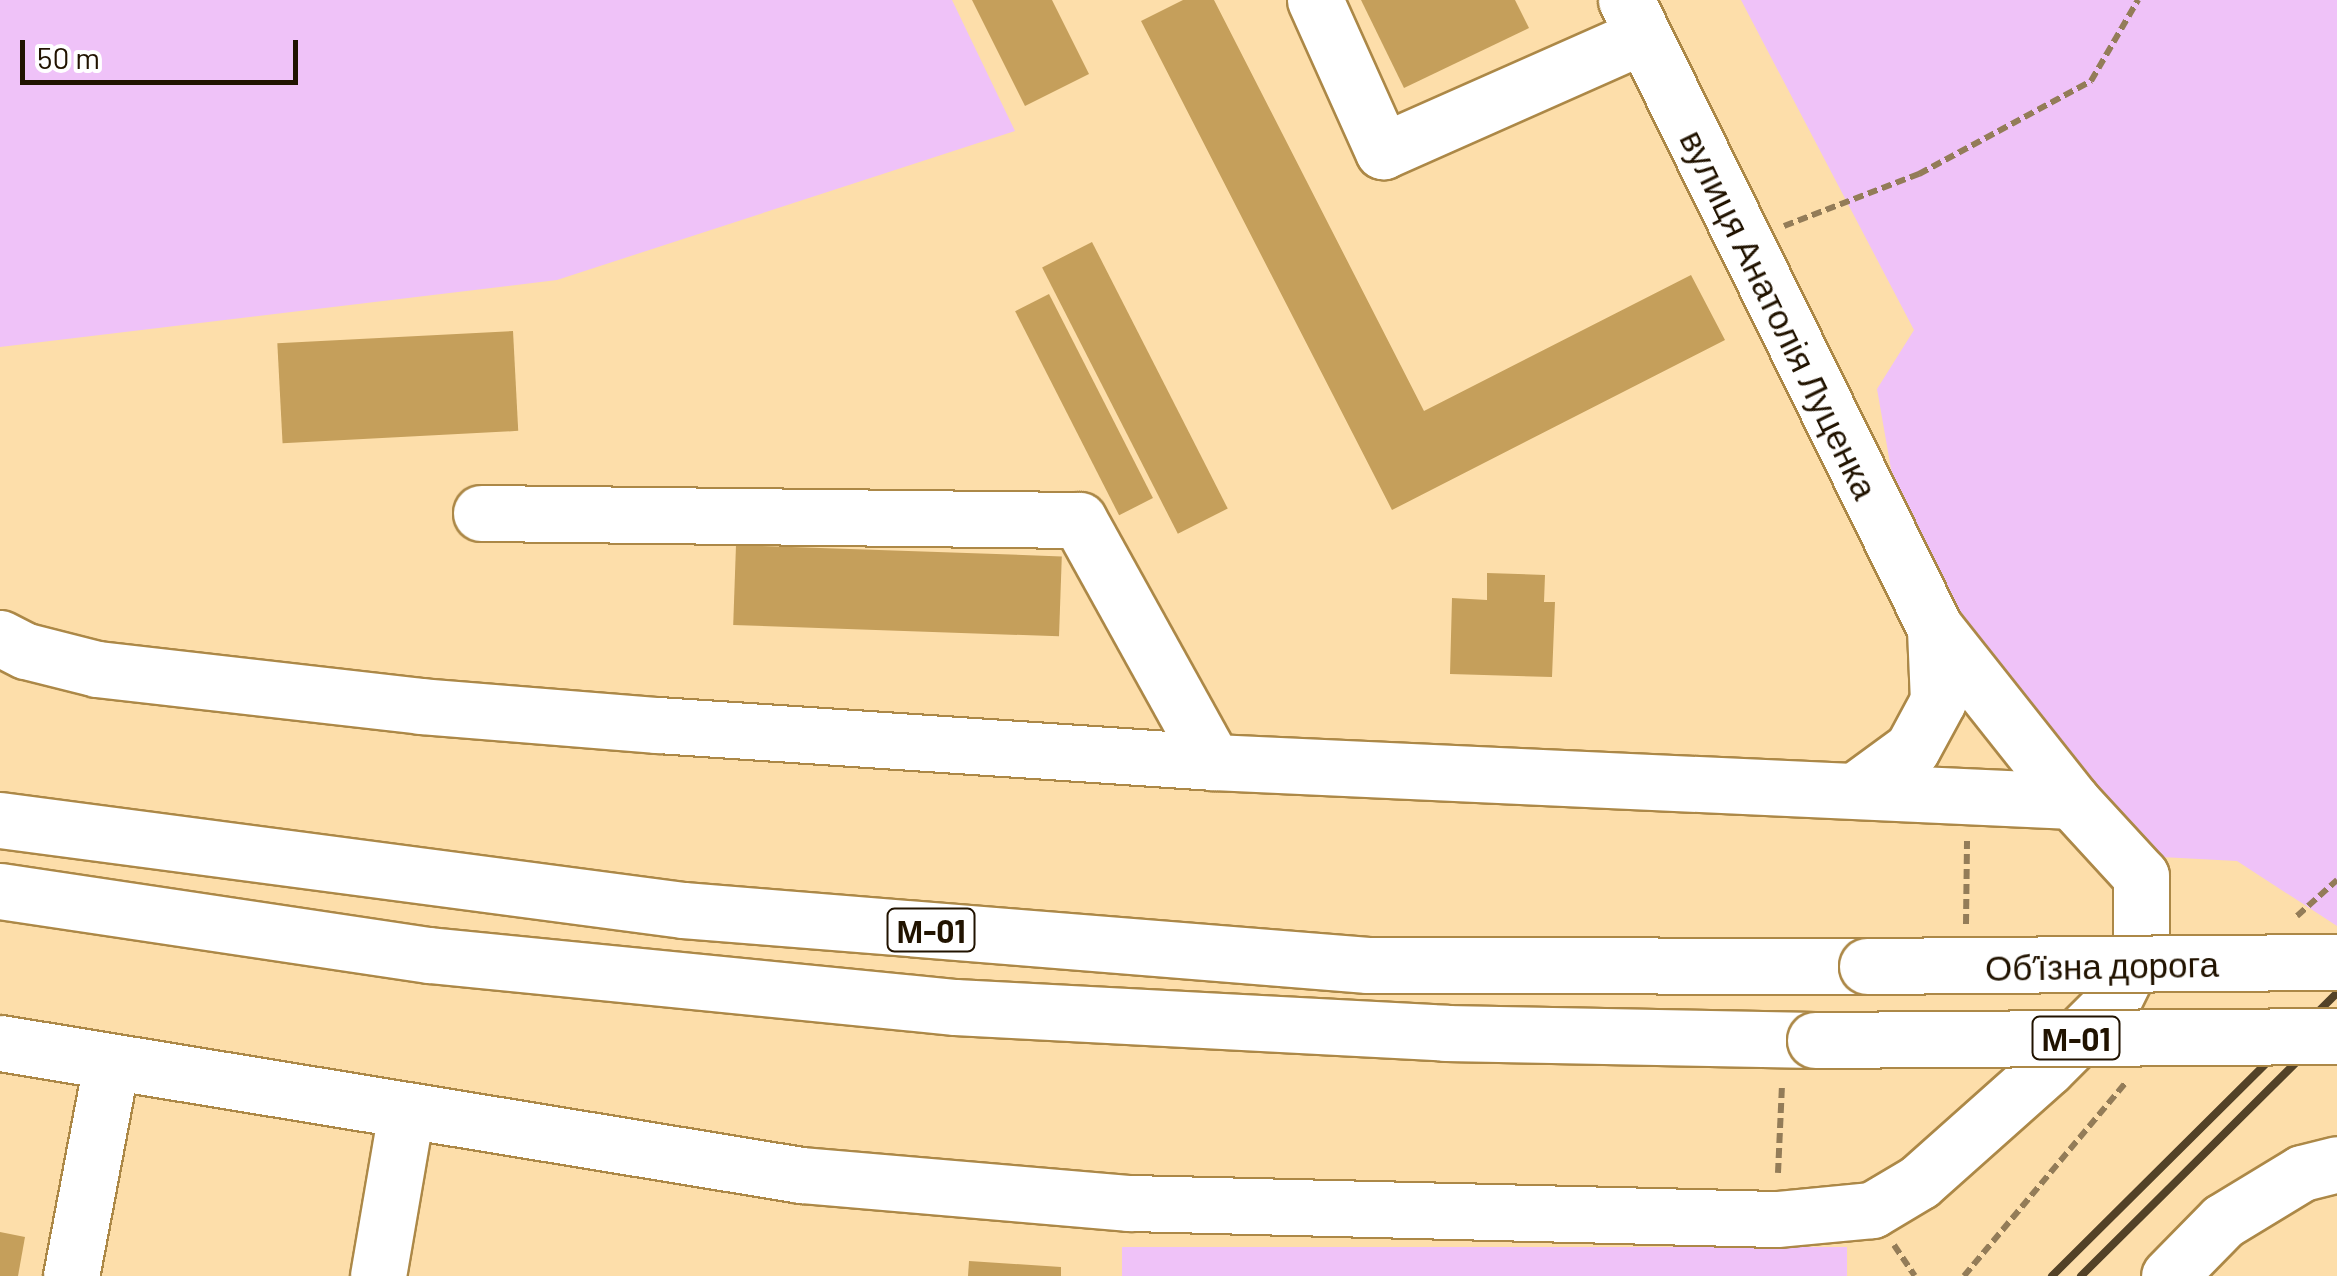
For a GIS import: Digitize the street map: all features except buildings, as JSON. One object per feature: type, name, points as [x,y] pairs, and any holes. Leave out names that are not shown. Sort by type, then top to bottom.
[{"type":"main road","points":[[1314,0],[1383,151],[1634,18]]},
{"type":"main road","name":"вулиця Анатолія Луценка","points":[[0,1042],[406,1113],[801,1175],[1129,1203],[1776,1219],[1872,1210],[1919,1182],[2112,1003],[2141,944],[2141,876],[2072,802],[1934,628],[1634,18]]},
{"type":"main road","points":[[481,513],[1079,520],[1213,762]]},
{"type":"main road","name":"вулиця Анатолія Луценка","points":[[1856,790],[1912,749],[1938,700],[1934,628]]},
{"type":"main road","points":[[0,638],[26,651],[98,669],[420,706],[1213,762],[2072,802]]},
{"type":"main road","name":"Обʼїзна дорога","points":[[0,820],[683,910],[1329,962],[1966,967],[2337,962]]},
{"type":"main road","name":"М-01","points":[[0,892],[429,955],[956,1007],[1446,1033],[1800,1040]]},
{"type":"main road","name":"Обʼїзна дорога","points":[[1800,1040],[2337,1036]]},
{"type":"main road","points":[[71,1276],[111,1064]]},
{"type":"main road","points":[[378,1276],[406,1113]]},
{"type":"main road","points":[[2169,1276],[2223,1222],[2302,1173],[2337,1164]]},
{"type":"path","points":[[1744,242],[1919,174],[2090,81],[2138,0]]},
{"type":"path","points":[[1966,967],[1968,795]]},
{"type":"path","points":[[2294,920],[2337,880]]},
{"type":"path","points":[[1776,1219],[1800,1040]]},
{"type":"path","points":[[1964,1276],[2140,1068]]},
{"type":"shaded area","points":[[0,0],[952,0],[1015,131],[557,280],[0,347]]},
{"type":"shaded area","points":[[1741,0],[2337,0],[2337,926],[2237,861],[2142,856],[1908,566],[1877,389],[1914,330]]},
{"type":"shaded area","points":[[1122,1247],[1847,1247],[1847,1276],[1122,1276]]},
{"type":"railway","points":[[2052,1276],[2337,993]]},
{"type":"railway","points":[[2081,1276],[2337,1022]]}]
